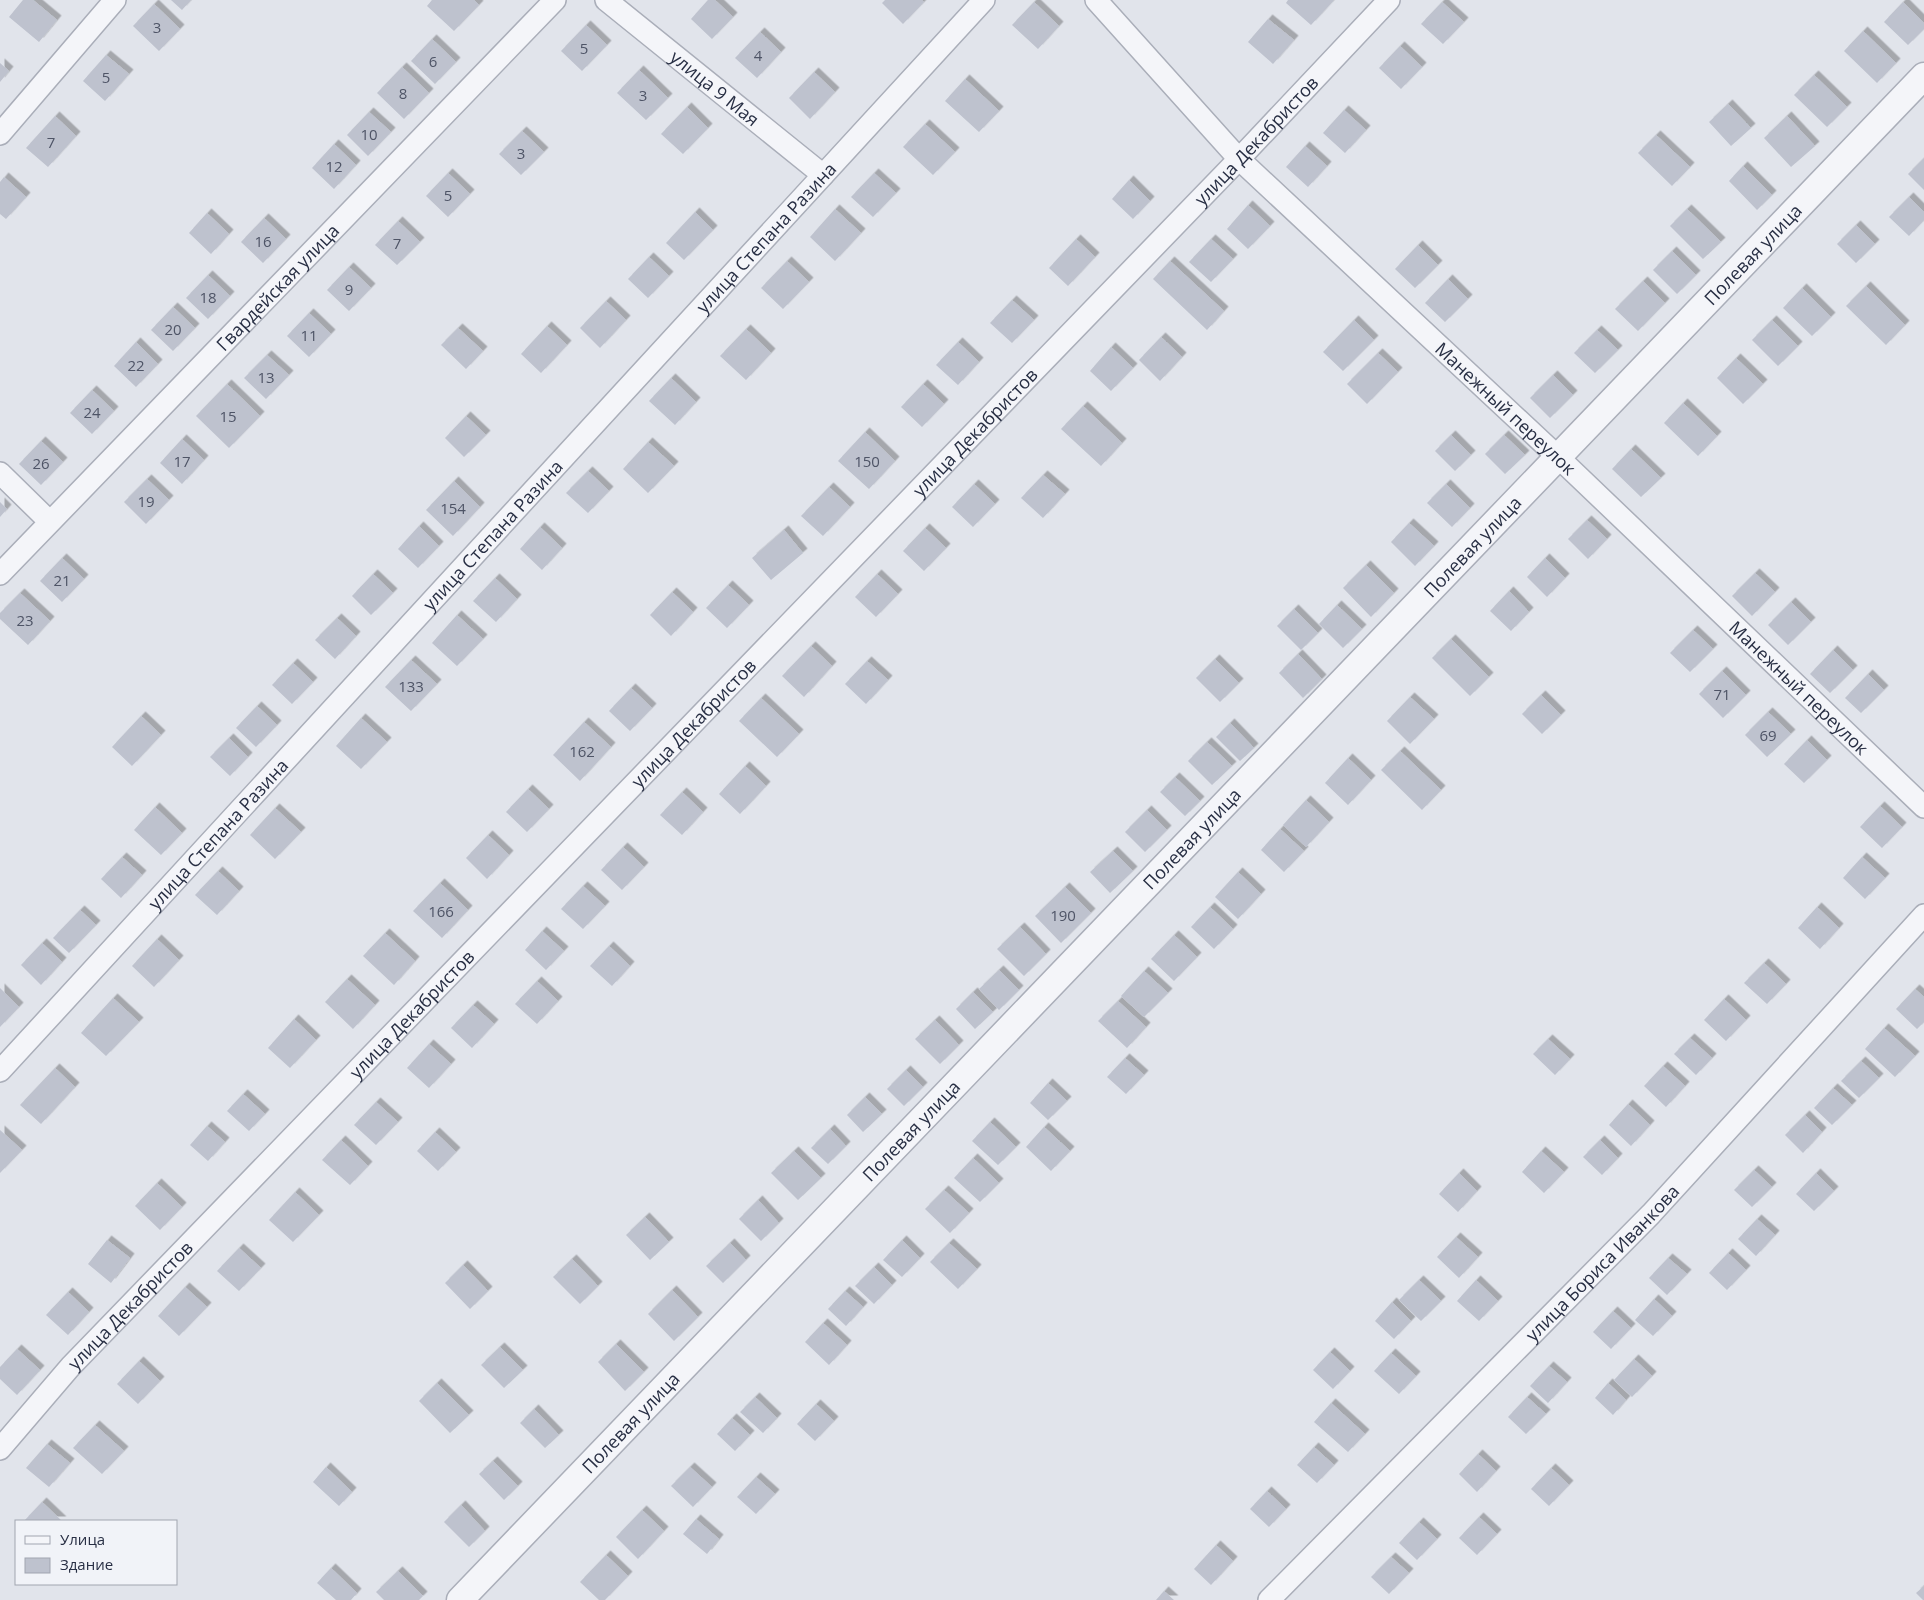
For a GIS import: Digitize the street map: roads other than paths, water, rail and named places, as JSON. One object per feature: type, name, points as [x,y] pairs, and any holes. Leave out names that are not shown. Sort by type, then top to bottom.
[{"type":"street","points":[[0,134],[116,0]]},
{"type":"street","name":"Гвардейская улица","points":[[0,574],[555,0]]},
{"type":"street","name":"улица 9 Мая","points":[[606,0],[823,176]]},
{"type":"street","name":"улица Степана Разина","points":[[0,1071],[984,0]]},
{"type":"street","name":"Манежный переулок","points":[[1096,0],[1239,159],[1558,457],[1924,807]]},
{"type":"street","name":"улица Декабристов","points":[[0,1449],[78,1358],[1239,159],[1389,0]]},
{"type":"street","name":"Полевая улица","points":[[460,1600],[1924,76]]},
{"type":"street","points":[[0,473],[50,521]]},
{"type":"street","name":"улица Бориса Иванкова","points":[[1269,1600],[1651,1214],[1924,914]]}]
